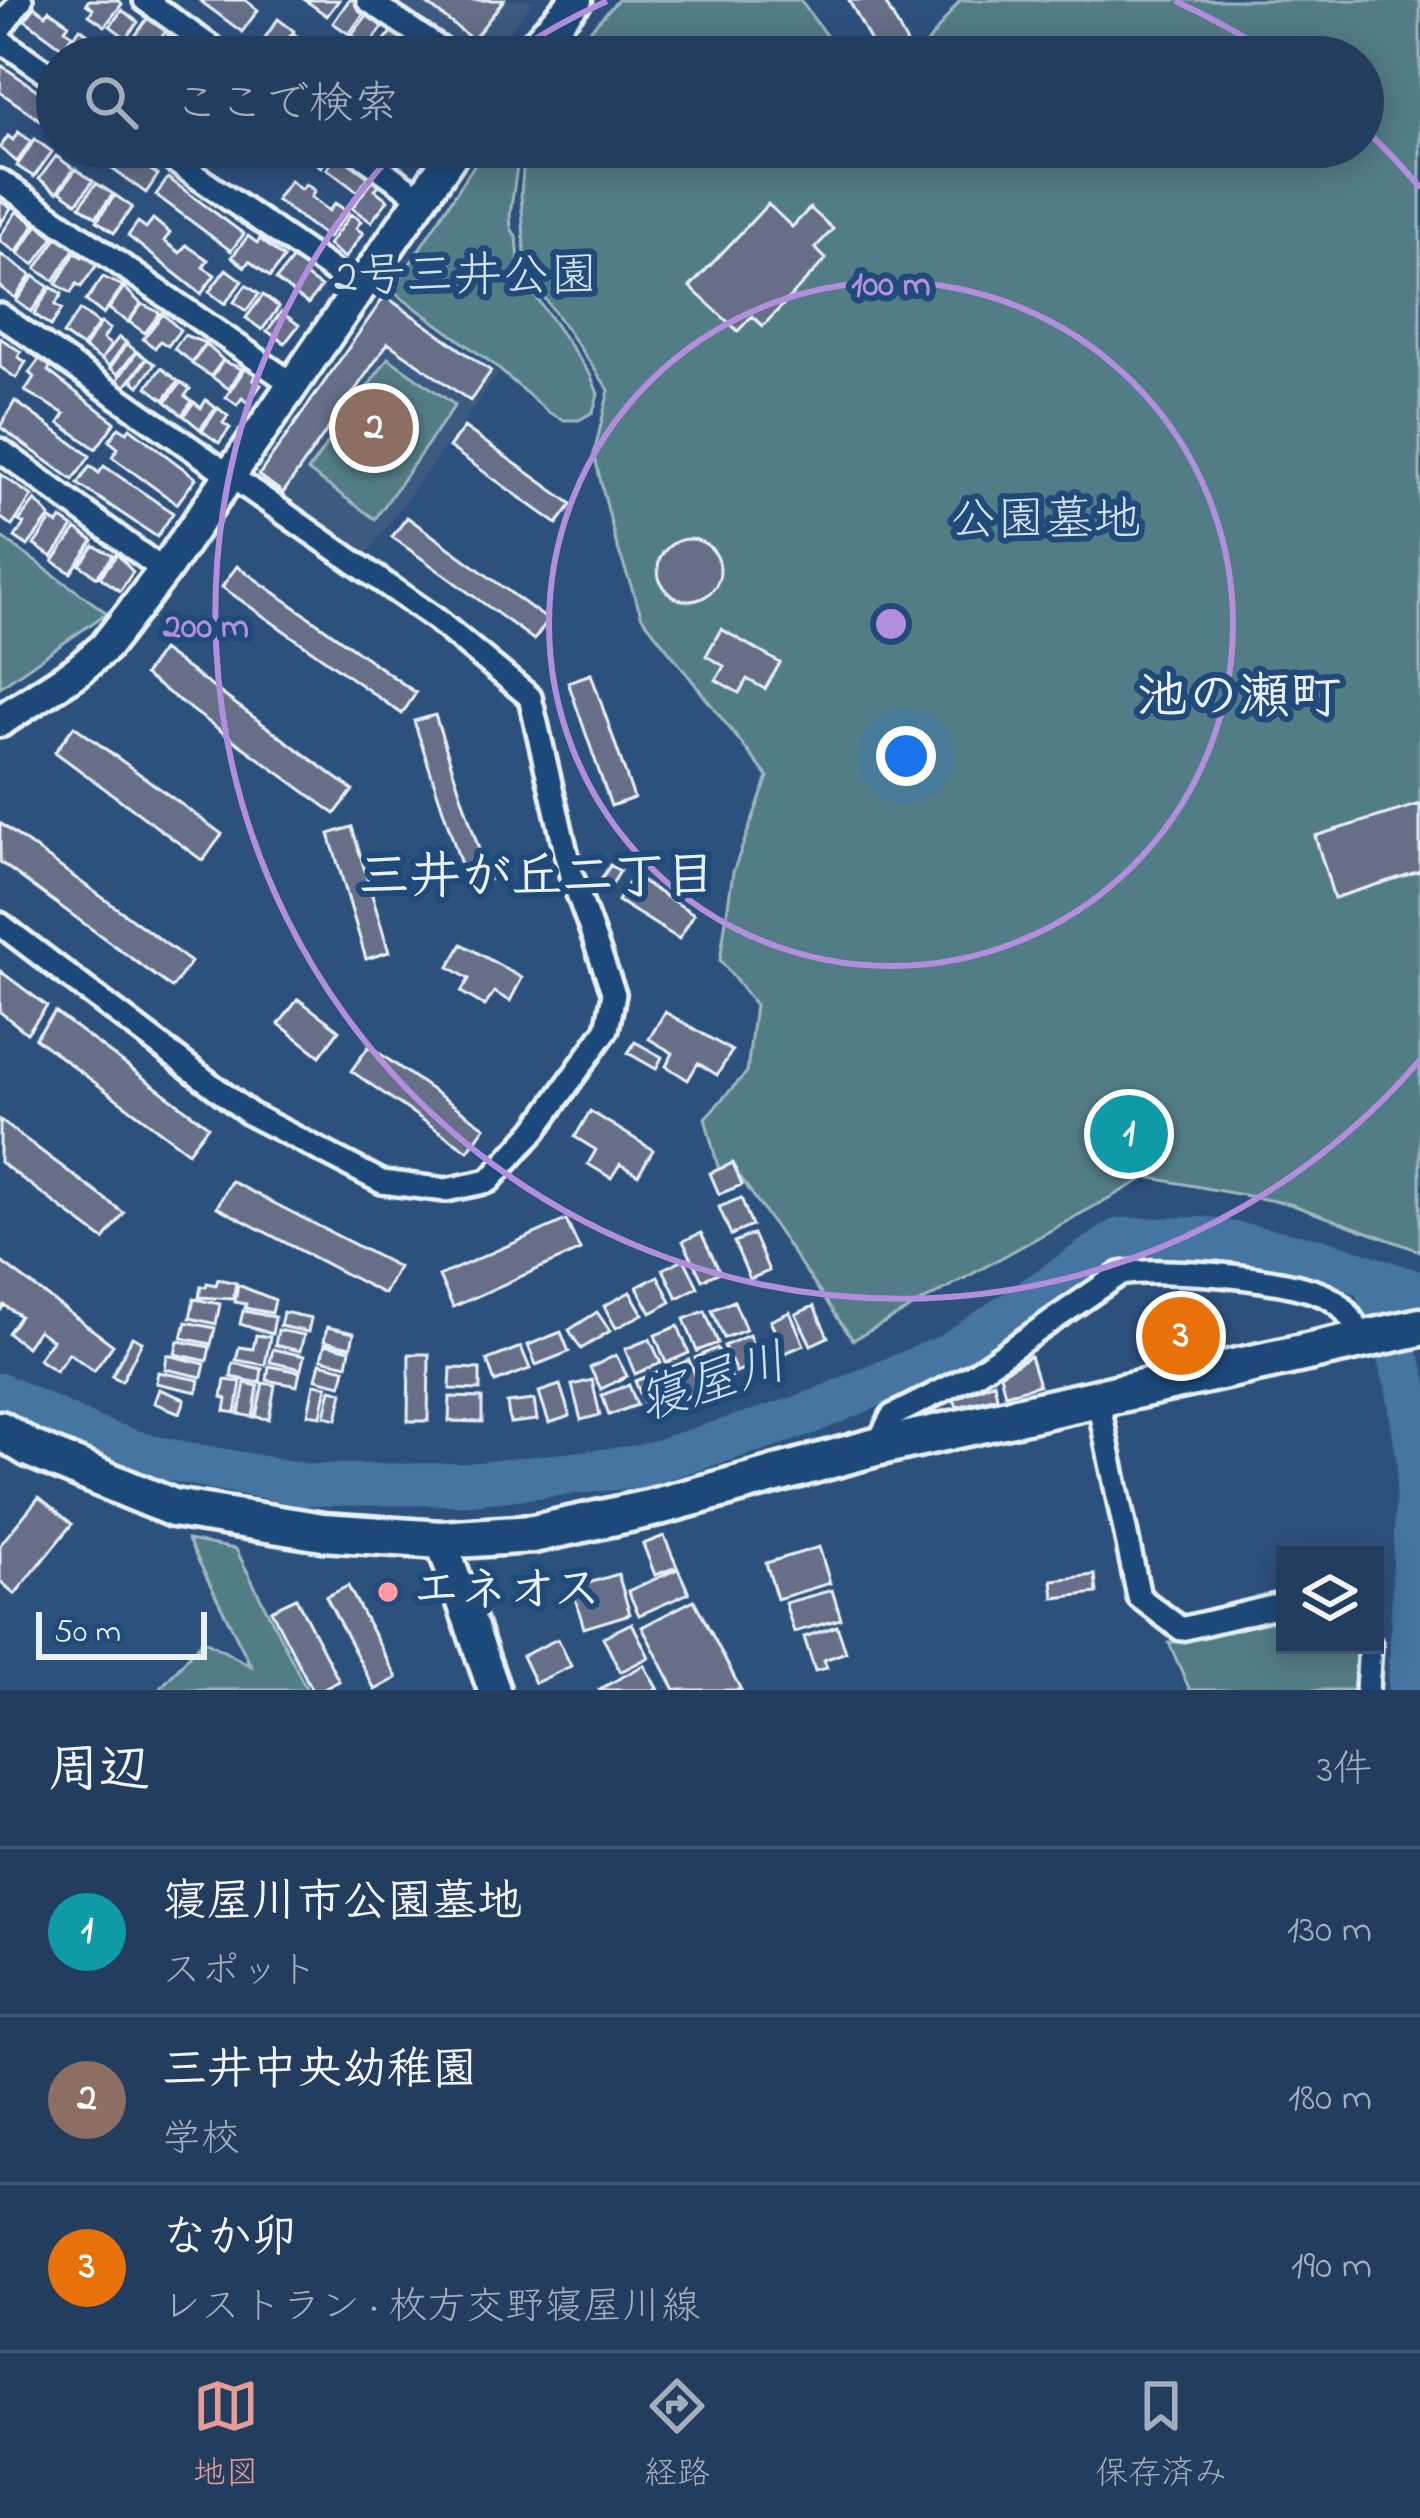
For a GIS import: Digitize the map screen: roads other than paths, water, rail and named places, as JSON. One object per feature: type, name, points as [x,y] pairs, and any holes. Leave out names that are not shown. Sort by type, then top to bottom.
[{"type":"main road","points":[[0,1430],[29,1448],[173,1508],[323,1532],[441,1540],[533,1534],[776,1477],[876,1447],[1417,1328]]},
{"type":"street","points":[[0,29],[21,0]]},
{"type":"street","points":[[145,0],[196,36]]},
{"type":"street","points":[[368,0],[421,36]]},
{"type":"street","points":[[544,36],[576,0]]},
{"type":"street","points":[[0,40],[36,65]]},
{"type":"street","points":[[184,168],[358,288]]},
{"type":"street","points":[[380,168],[422,198]]},
{"type":"street","points":[[0,721],[76,672],[105,647],[164,571],[443,168]]},
{"type":"street","points":[[0,181],[294,385]]},
{"type":"street","points":[[0,315],[433,617],[530,697],[572,874],[614,994],[607,1029],[536,1130],[489,1181],[446,1190],[382,1182],[250,1114],[0,924]]},
{"type":"street","points":[[0,450],[164,571]]},
{"type":"street","points":[[876,1447],[892,1416],[973,1375],[1120,1274],[1166,1272],[1317,1291],[1340,1304],[1367,1339]]},
{"type":"street","points":[[1097,1396],[1139,1597],[1181,1629],[1276,1606]]},
{"type":"street","points":[[441,1540],[494,1690]]},
{"type":"street","points":[[1367,1690],[1369,1654]]},
{"type":"waterway","name":"寝屋川","points":[[0,1394],[95,1438],[149,1456],[307,1485],[470,1484],[641,1466],[803,1416],[952,1353],[1120,1239],[1208,1238],[1318,1259],[1420,1293]]},
{"type":"waterway","points":[[1373,1278],[1406,1383],[1418,1461],[1409,1690]]},
{"type":"place","name":"三井中央幼稚園","points":[[374,428]]},
{"type":"place","name":"寝屋川市公園墓地","points":[[1129,1134]]},
{"type":"place","name":"なか卯","points":[[1181,1336]]},
{"type":"place","name":"エネオス","points":[[388,1592]]},
{"type":"district","name":"池の瀬町","points":[[1239,699]]},
{"type":"district","name":"三井が丘二丁目","points":[[537,879]]},
{"type":"park label","name":"2号三井公園","points":[[466,278]]},
{"type":"park label","name":"公園墓地","points":[[1045,522]]}]
